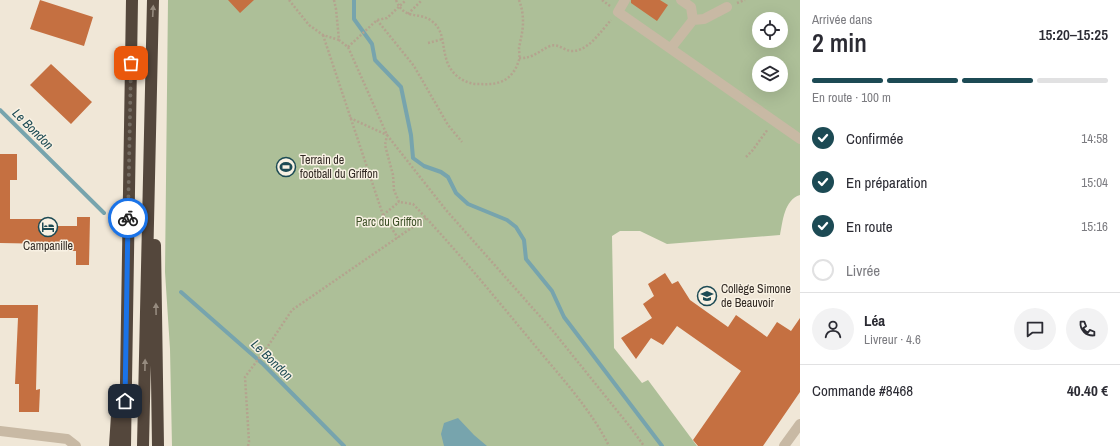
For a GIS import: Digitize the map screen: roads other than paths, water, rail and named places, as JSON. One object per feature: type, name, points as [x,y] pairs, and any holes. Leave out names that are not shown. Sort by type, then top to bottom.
[{"type":"highway","points":[[125,446],[132,0]]},
{"type":"highway","points":[[143,446],[153,0]]},
{"type":"highway","points":[[152,31],[158,446]]},
{"type":"highway","points":[[115,446],[128,221]]},
{"type":"lane","points":[[625,0],[618,12],[800,139]]},
{"type":"lane","points":[[671,48],[692,20],[690,7],[682,0]]},
{"type":"lane","points":[[692,20],[704,19],[727,7]]},
{"type":"lane","points":[[784,446],[800,424]]},
{"type":"lane","points":[[0,431],[67,439],[76,446]]},
{"type":"water","points":[[458,418],[487,446],[444,446],[441,434],[444,423]]},
{"type":"waterway","points":[[354,0],[354,19],[372,44],[375,60],[401,87],[411,135],[413,158],[424,166],[441,172],[448,177],[456,193],[468,204],[507,220],[516,227],[524,240],[526,259],[552,291],[564,317],[662,446]]},
{"type":"waterway","name":"Le Bondon","points":[[0,110],[104,213]]},
{"type":"waterway","name":"Le Bondon","points":[[181,292],[263,364],[344,446]]},
{"type":"place","name":"Terrain de football du Griffon","points":[[286,167]]},
{"type":"place","name":"Campanille","points":[[48,227]]},
{"type":"place","name":"Collège Simone de Beauvoir","points":[[707,296]]},
{"type":"park label","name":"Parc du Griffon","points":[[389,222]]}]
